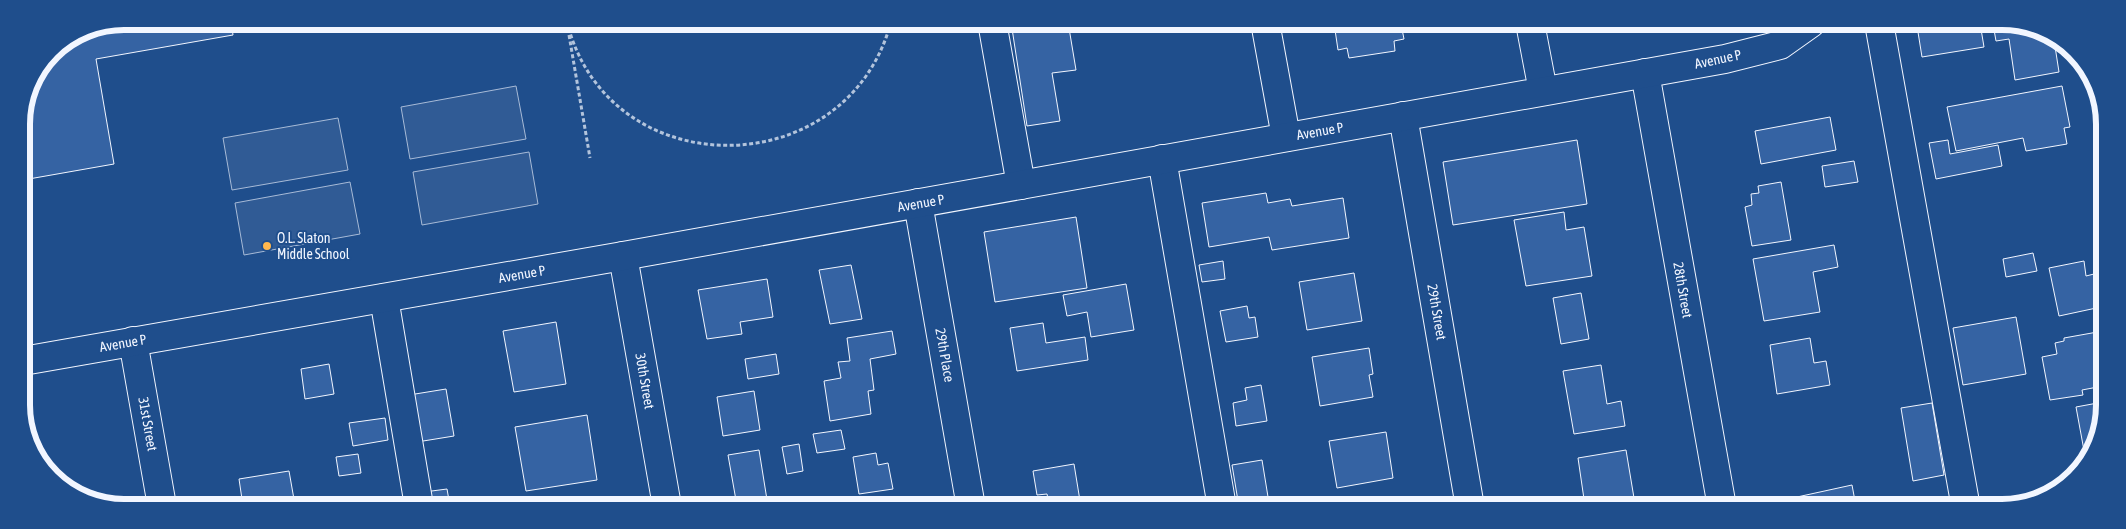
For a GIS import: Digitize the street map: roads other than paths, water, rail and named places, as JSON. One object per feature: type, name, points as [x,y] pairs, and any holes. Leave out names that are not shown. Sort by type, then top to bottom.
[{"type":"street","points":[[993,30],[1021,185]]},
{"type":"street","points":[[1266,30],[1286,137]]},
{"type":"street","points":[[1531,30],[1543,91]]},
{"type":"street","name":"Avenue P","points":[[30,360],[918,204],[1725,59],[1780,45],[1799,30]]},
{"type":"street","points":[[1880,30],[1964,499]]},
{"type":"street","name":"28th Street","points":[[1645,73],[1721,499]]},
{"type":"street","name":"29th Street","points":[[1404,116],[1469,499]]},
{"type":"street","points":[[1162,160],[1221,499]]},
{"type":"street","name":"29th Place","points":[[918,204],[970,499]]},
{"type":"street","name":"30th Street","points":[[623,256],[666,499]]},
{"type":"street","points":[[384,298],[418,499]]},
{"type":"street","name":"31st Street","points":[[133,341],[161,499]]},
{"type":"place","name":"O.L. Slaton Middle School","points":[[267,246]]}]
